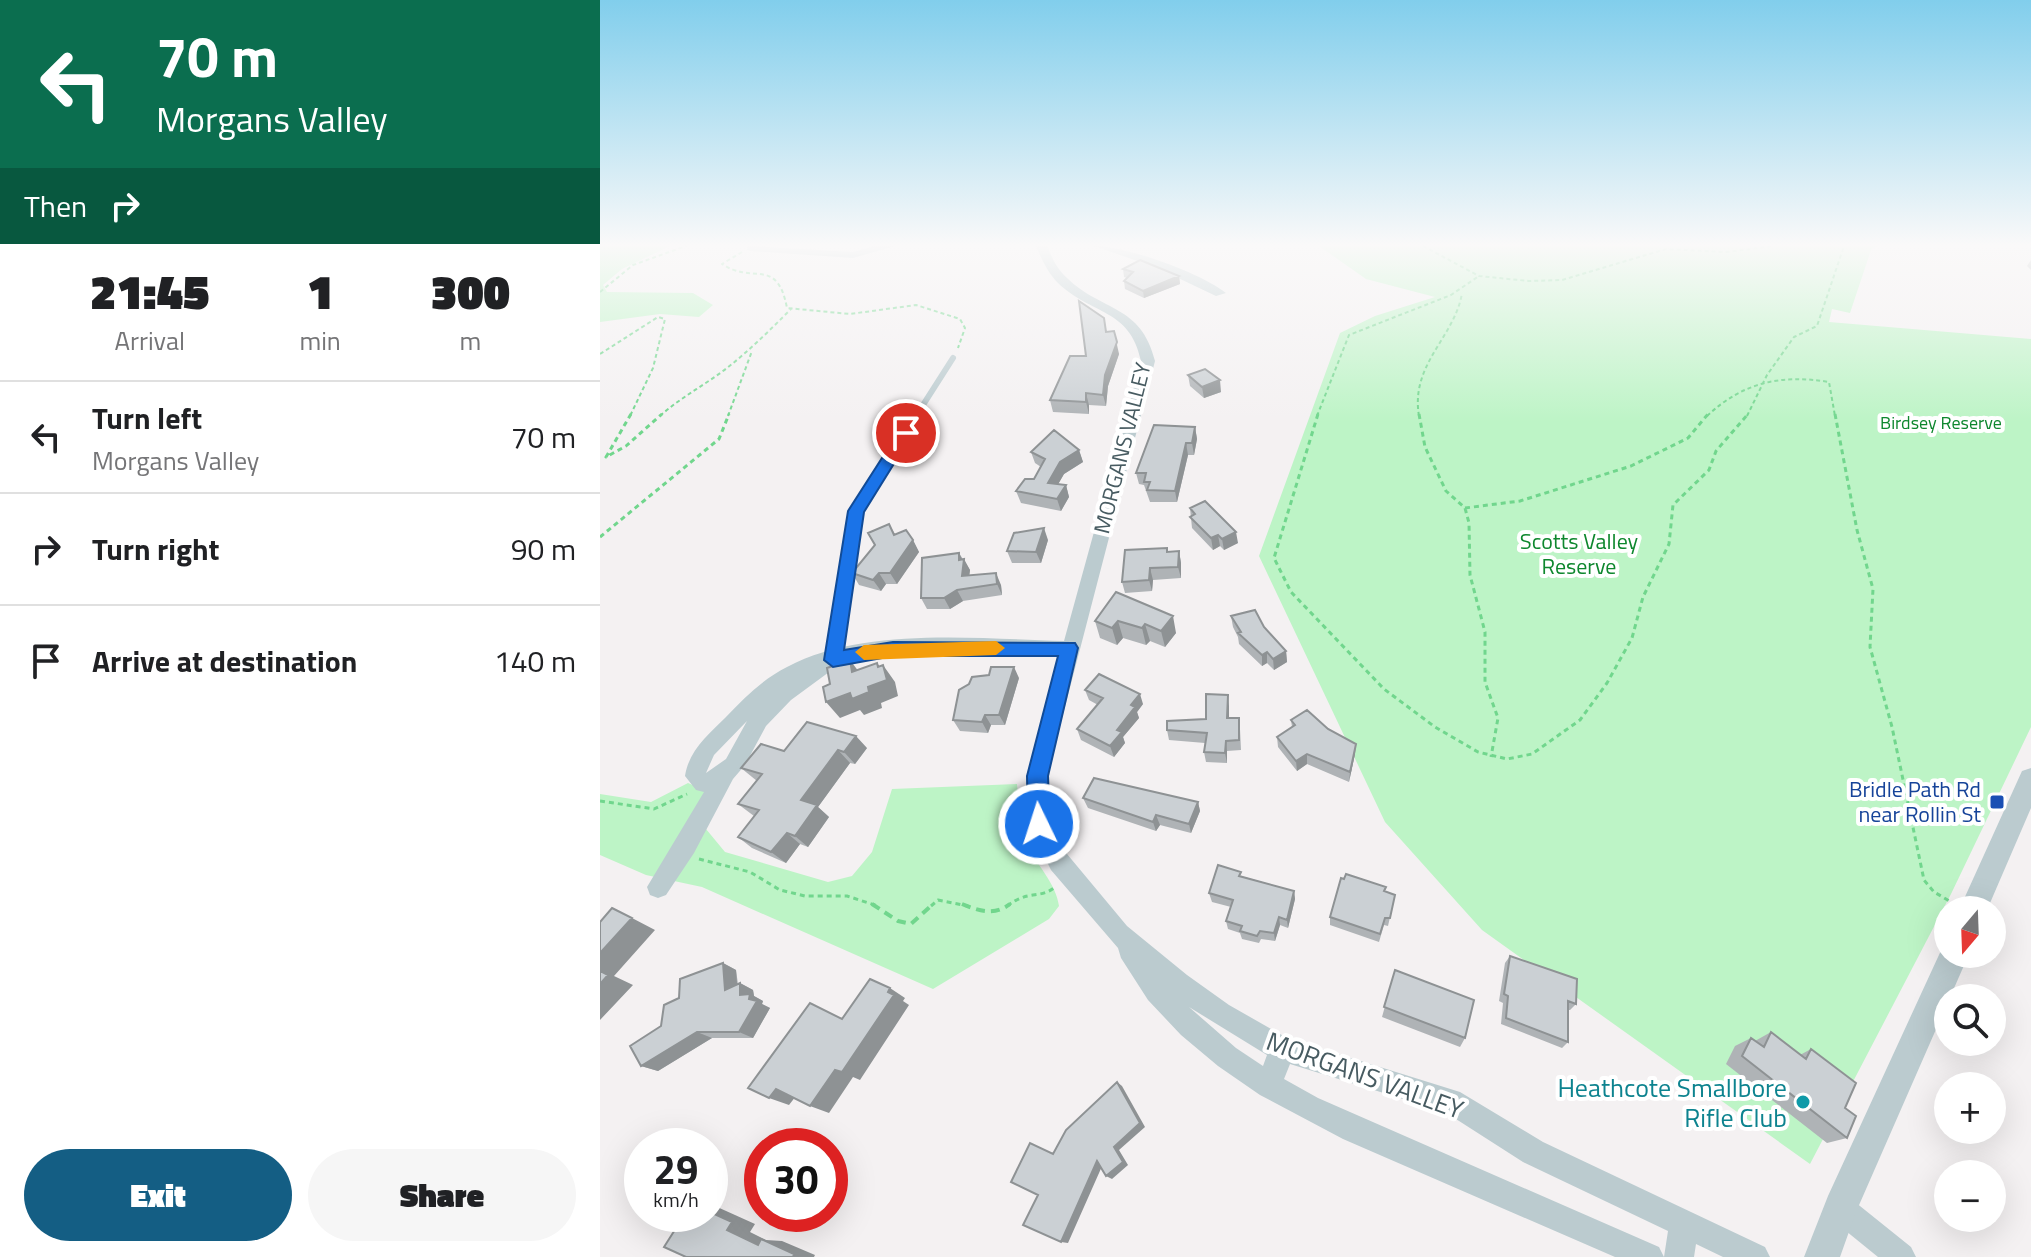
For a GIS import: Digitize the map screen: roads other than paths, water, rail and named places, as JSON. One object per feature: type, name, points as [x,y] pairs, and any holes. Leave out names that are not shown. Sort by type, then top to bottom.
[{"type":"street","name":"MORGANS VALLEY","points":[[1097,305],[1126,323],[1142,338],[1148,361],[1069,648],[1036,792],[1039,824],[1046,842],[1180,1018],[1239,1067],[1317,1115],[1649,1257]]},
{"type":"street","points":[[713,780],[695,776],[695,765],[737,718],[775,685],[799,670],[893,649],[1069,648]]},
{"type":"street","points":[[658,887],[686,846],[713,780],[733,768],[759,720],[787,692],[833,660]]},
{"type":"street","points":[[1971,896],[2031,779]]},
{"type":"street","name":"MORGANS VALLEY","points":[[1119,934],[1188,991],[1282,1049],[1451,1101],[1533,1152],[1755,1257]]},
{"type":"street","points":[[1822,1257],[1840,1208],[1948,968]]},
{"type":"street","points":[[1269,1086],[1282,1049]]},
{"type":"street","points":[[1840,1208],[1901,1257]]},
{"type":"street","points":[[1679,1257],[1684,1223]]},
{"type":"lane","points":[[833,660],[856,511],[953,358]]},
{"type":"place","name":"Bridle Path Rd near Rollin St","points":[[1997,802]]},
{"type":"place","name":"Heathcote Smallbore Rifle Club","points":[[1803,1102]]},
{"type":"park label","name":"Birdsey Reserve","points":[[1941,422]]},
{"type":"park label","name":"Scotts Valley Reserve","points":[[1579,554]]}]
